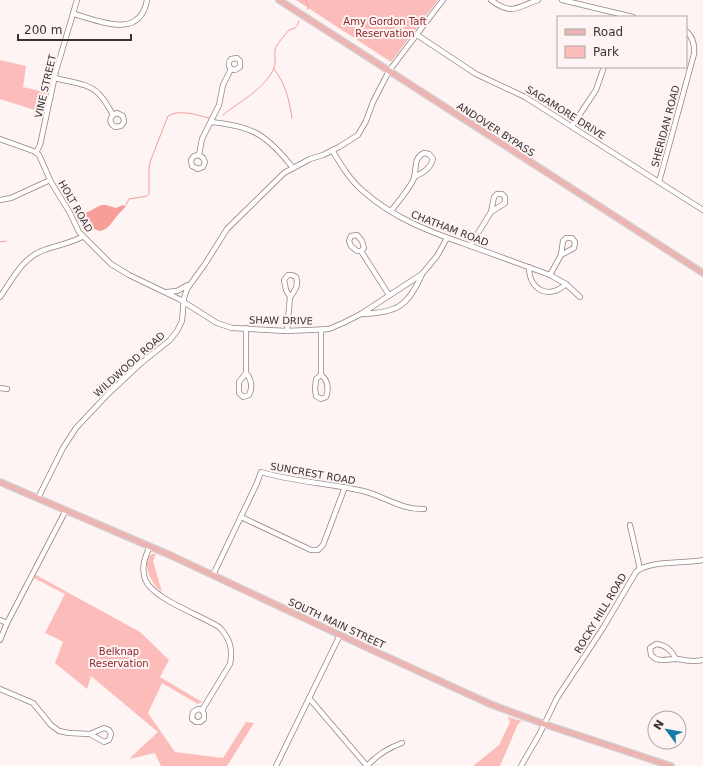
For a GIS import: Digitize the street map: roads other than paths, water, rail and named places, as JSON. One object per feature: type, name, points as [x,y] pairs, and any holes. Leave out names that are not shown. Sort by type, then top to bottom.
[{"type":"main road","name":"ANDOVER BYPASS","points":[[279,0],[703,274]]},
{"type":"main road","name":"SOUTH MAIN STREET","points":[[0,482],[150,546],[480,699],[544,724],[671,766]]},
{"type":"street","name":"VINE STREET","points":[[36,153],[40,145],[55,78],[77,0]]},
{"type":"street","points":[[74,14],[117,25],[129,25],[136,21],[141,15],[148,0]]},
{"type":"street","name":"WILDWOOD ROAD","points":[[38,498],[63,448],[76,428],[108,394],[178,332],[182,321],[185,293],[230,225],[278,178],[310,159],[355,138],[362,130],[373,102],[389,71],[443,0]]},
{"type":"street","points":[[491,0],[502,7],[513,10],[538,0]]},
{"type":"street","points":[[562,0],[618,15]]},
{"type":"street","name":"SHERIDAN ROAD","points":[[659,182],[694,54],[693,39],[687,32]]},
{"type":"street","name":"SAGAMORE DRIVE","points":[[417,35],[476,74],[498,85],[517,92],[703,210]]},
{"type":"street","points":[[572,126],[596,90],[604,68]]},
{"type":"street","points":[[199,155],[202,139],[219,106],[223,85],[231,69]]},
{"type":"street","points":[[55,78],[93,89],[102,97],[113,115]]},
{"type":"street","points":[[211,122],[244,127],[260,134],[278,149],[293,168]]},
{"type":"street","points":[[0,139],[36,153]]},
{"type":"street","name":"CHATHAM ROAD","points":[[332,150],[348,174],[362,190],[377,203],[391,212],[417,226],[447,238],[550,275],[566,284],[580,298]]},
{"type":"street","name":"HOLT ROAD","points":[[36,153],[39,155],[50,180],[82,237],[96,248],[114,267],[184,302]]},
{"type":"street","points":[[391,212],[414,178],[432,164],[433,159],[429,154],[424,153],[419,157],[415,165],[414,178]]},
{"type":"street","points":[[0,200],[11,198],[50,180]]},
{"type":"street","points":[[470,246],[491,212]]},
{"type":"street","points":[[0,297],[18,272],[31,258],[44,250],[69,243],[82,237]]},
{"type":"street","name":"SHAW DRIVE","points":[[184,302],[222,325],[232,328],[287,331],[329,329],[361,314],[422,274],[441,250],[447,238]]},
{"type":"street","points":[[361,251],[389,295]]},
{"type":"street","points":[[550,275],[561,256]]},
{"type":"street","points":[[529,267],[529,274],[533,283],[544,291],[551,292],[558,290],[566,284]]},
{"type":"street","points":[[361,314],[387,312],[400,306],[412,295],[422,274]]},
{"type":"street","points":[[164,292],[177,291],[190,284]]},
{"type":"street","points":[[287,331],[290,297]]},
{"type":"street","points":[[246,328],[246,373],[250,379],[251,391],[249,395],[243,397],[239,393],[238,387],[241,379],[246,373]]},
{"type":"street","points":[[321,330],[321,375],[327,381],[327,393],[325,398],[320,399],[316,396],[315,389],[316,379],[321,375]]},
{"type":"street","points":[[0,388],[7,389]]},
{"type":"street","name":"SUNCREST ROAD","points":[[213,575],[261,472],[281,477],[345,487],[365,492],[400,506],[424,509]]},
{"type":"street","points":[[241,517],[311,550],[318,550],[323,545],[345,487]]},
{"type":"street","points":[[0,640],[6,623],[66,510]]},
{"type":"street","points":[[630,525],[640,569]]},
{"type":"street","points":[[150,546],[145,558],[144,570],[145,579],[150,587],[160,596],[219,627],[228,637],[230,643],[230,664],[202,710]]},
{"type":"street","name":"ROCKY HILL ROAD","points":[[521,766],[539,735],[557,698],[603,628],[632,578],[640,569],[650,564],[682,563],[703,560]]},
{"type":"street","points":[[0,620],[6,623]]},
{"type":"street","points":[[276,766],[340,635]]},
{"type":"street","points":[[676,659],[671,650],[664,646],[654,645],[650,650],[651,655],[655,659],[676,659],[689,662],[703,660]]},
{"type":"street","points":[[0,689],[34,703],[51,725],[59,731],[69,734],[90,734]]},
{"type":"street","points":[[309,698],[367,766],[384,750],[402,743]]},
{"type":"waterway","points":[[306,0],[309,8],[307,9]]},
{"type":"waterway","points":[[223,115],[252,94],[265,82],[274,68],[275,49],[277,45],[289,30],[297,26],[299,21]]},
{"type":"waterway","points":[[274,69],[286,92],[292,118]]},
{"type":"waterway","points":[[126,205],[129,199],[147,196],[149,194],[150,162],[168,116],[183,113],[209,118]]},
{"type":"waterway","points":[[0,242],[6,241]]},
{"type":"park label","name":"Amy Gordon Taft Reservation","points":[[385,26]]},
{"type":"park label","name":"Belknap Reservation","points":[[119,656]]}]
